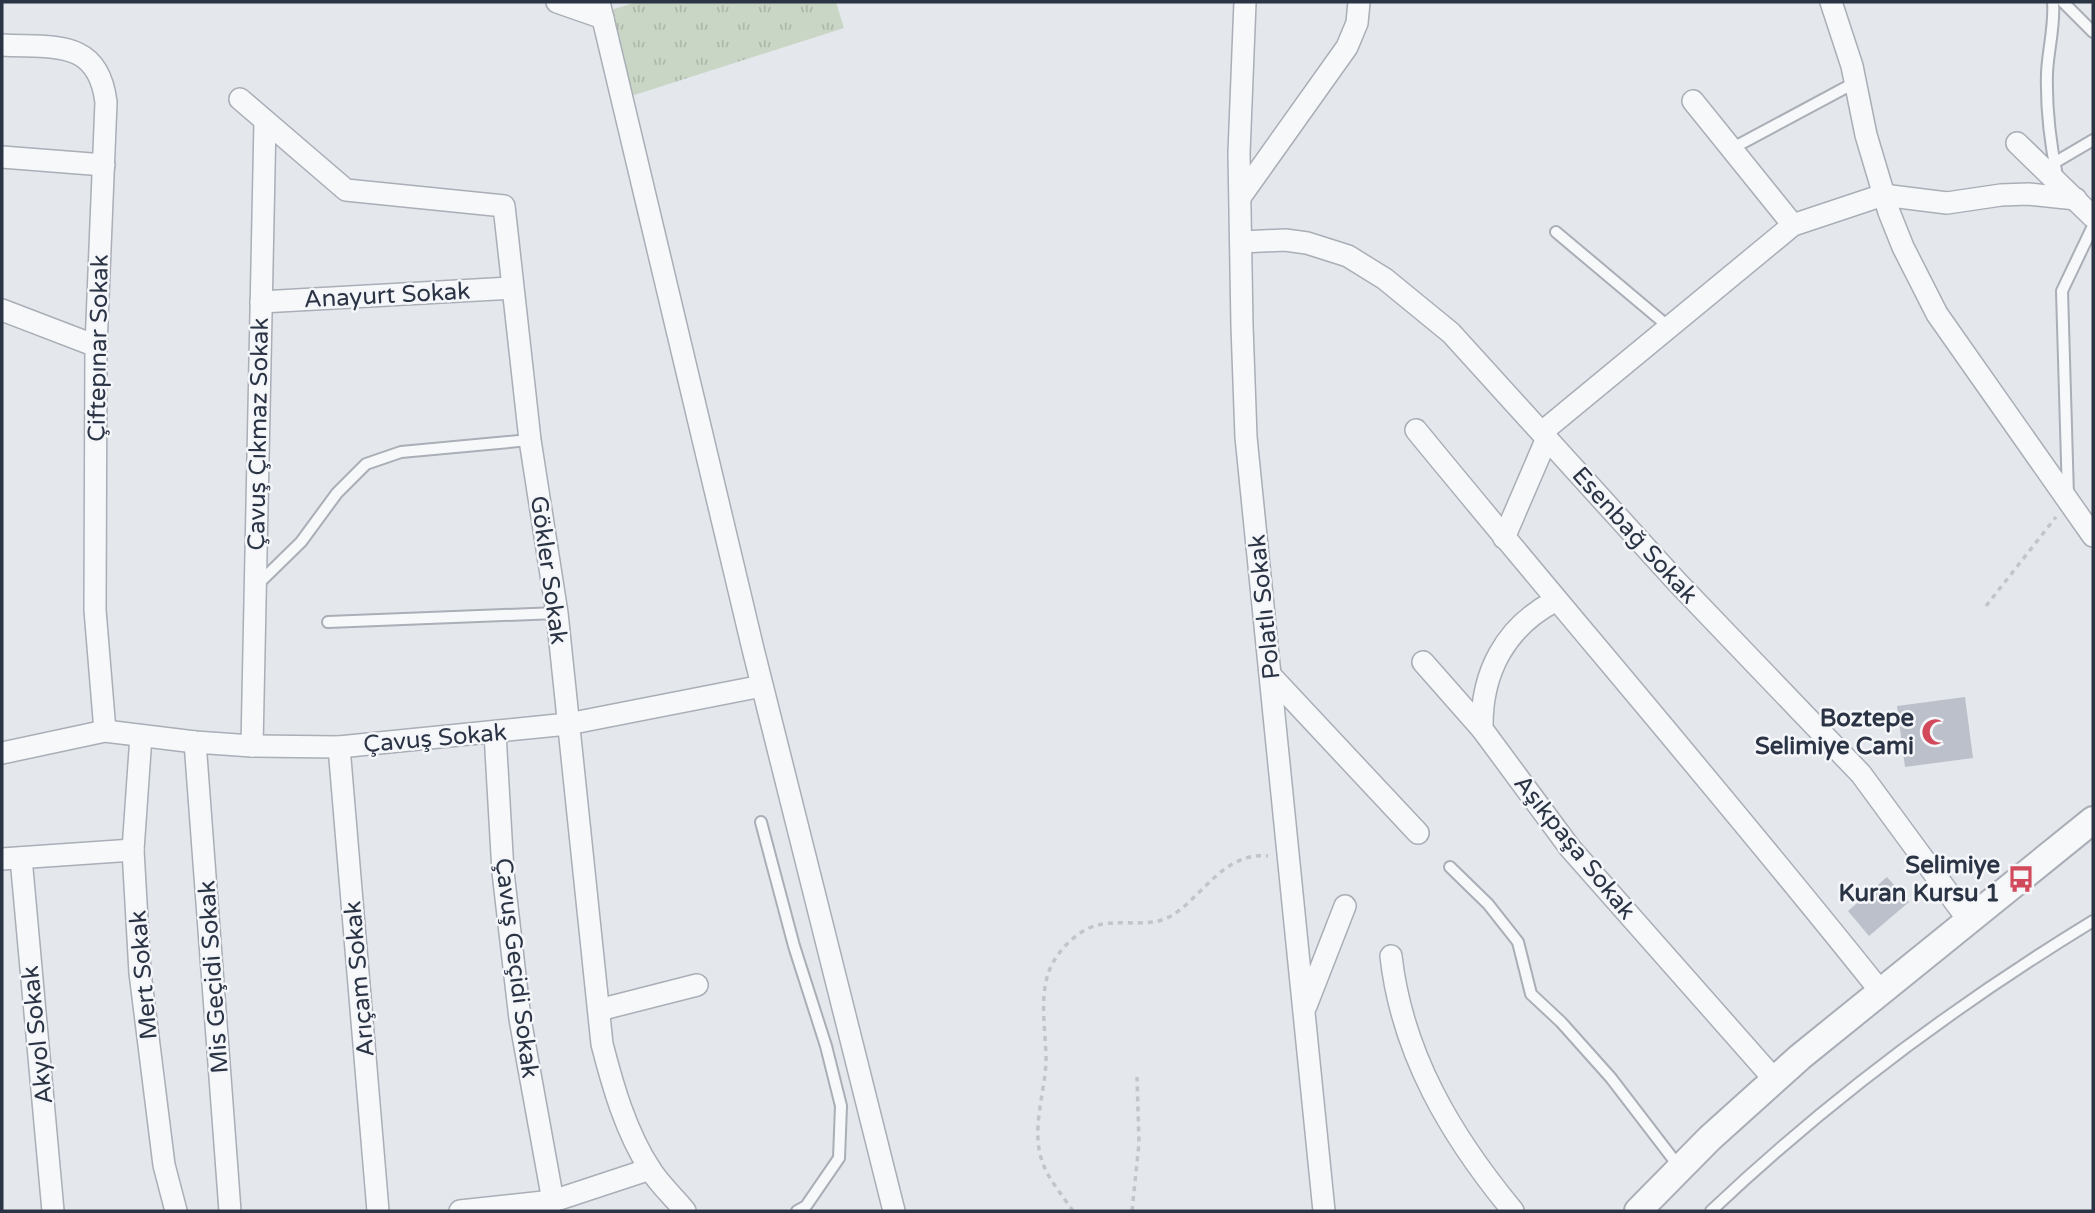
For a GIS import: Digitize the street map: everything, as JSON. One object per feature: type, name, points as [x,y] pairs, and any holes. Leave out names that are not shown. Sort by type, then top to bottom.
[{"type":"street","points":[[557,2],[601,10],[762,686],[894,1211]]},
{"type":"street","name":"Polatlı Sokak","points":[[1245,2],[1240,122],[1246,437],[1324,1211]]},
{"type":"street","points":[[1241,197],[1347,47],[1357,23],[1359,2]]},
{"type":"street","points":[[1831,2],[1856,82],[1866,135],[1883,195],[1903,247],[1937,314],[2093,537]]},
{"type":"street","name":"Çiftepınar Sokak","points":[[2,45],[62,48],[78,53],[92,63],[101,78],[106,102],[96,346],[95,610],[105,731]]},
{"type":"street","name":"Gökler Sokak","points":[[240,99],[346,190],[504,206],[530,440],[557,613],[602,1044],[625,1118],[650,1169],[685,1211]]},
{"type":"street","points":[[1693,101],[1793,225]]},
{"type":"street","name":"Çavuş Çıkmaz Sokak","points":[[252,746],[265,121]]},
{"type":"street","points":[[2017,143],[2056,172],[2093,217]]},
{"type":"street","points":[[2,157],[104,165]]},
{"type":"street","points":[[1504,538],[1544,435],[1793,225],[1883,195],[1947,203],[2028,194],[2076,199]]},
{"type":"street","name":"Esenbağ Sokak","points":[[1242,242],[1285,240],[1307,243],[1348,256],[1367,266],[1451,332],[1677,582],[1861,774],[1969,920]]},
{"type":"street","name":"Anayurt Sokak","points":[[261,302],[512,288]]},
{"type":"street","points":[[2,310],[96,346]]},
{"type":"street","points":[[1416,430],[1555,601],[1717,789],[1881,992]]},
{"type":"street","points":[[1482,729],[1486,688],[1503,646],[1526,619],[1555,601]]},
{"type":"street","name":"Aşıkpaşa Sokak","points":[[1423,662],[1482,729],[1570,848],[1774,1079]]},
{"type":"street","points":[[1271,676],[1418,833]]},
{"type":"street","name":"Çavuş Sokak","points":[[2,753],[105,731],[195,743],[339,747],[568,724],[762,686]]},
{"type":"street","name":"Çavuş Geçidi Sokak","points":[[495,733],[503,872],[518,1007],[553,1201]]},
{"type":"street","name":"Mert Sokak","points":[[141,736],[133,850],[140,973],[164,1165],[176,1211]]},
{"type":"street","name":"Mis Geçidi Sokak","points":[[195,743],[230,1211]]},
{"type":"street","name":"Arıçam Sokak","points":[[339,747],[378,1211]]},
{"type":"street","points":[[1638,1211],[1774,1079],[2093,820]]},
{"type":"street","points":[[11,858],[133,850]]},
{"type":"street","name":"Akyol Sokak","points":[[11,858],[36,1035],[54,1211]]},
{"type":"street","points":[[1305,1009],[1345,906]]},
{"type":"street","points":[[1391,956],[1398,1003],[1412,1049],[1422,1071],[1474,1159],[1513,1211]]},
{"type":"street","points":[[599,1010],[697,985]]},
{"type":"street","points":[[460,1211],[553,1201],[650,1169]]},
{"type":"lane","points":[[2053,2],[2047,92],[2049,134],[2056,172]]},
{"type":"lane","points":[[2063,2],[2093,32]]},
{"type":"lane","points":[[1731,149],[1856,82]]},
{"type":"lane","points":[[2056,172],[2093,140]]},
{"type":"lane","points":[[2069,500],[2062,290],[2093,226]]},
{"type":"lane","points":[[1556,232],[1669,327]]},
{"type":"lane","points":[[255,586],[301,542],[337,493],[366,464],[401,452],[530,440]]},
{"type":"lane","points":[[328,622],[557,613]]},
{"type":"lane","points":[[761,822],[841,1106],[839,1158],[806,1206],[797,1211]]},
{"type":"lane","points":[[1450,867],[1488,904],[1518,942],[1531,994],[1561,1022],[1611,1079],[1680,1168]]},
{"type":"lane","points":[[1711,1211],[1783,1146],[1858,1086],[2014,969],[2093,920]]},
{"type":"path","points":[[1986,606],[2069,500]]},
{"type":"path","points":[[1073,1211],[1042,1163],[1039,1145],[1038,1122],[1046,1063],[1044,1006],[1047,979],[1053,962],[1073,938],[1091,927],[1110,922],[1154,922],[1172,915],[1202,887],[1239,860],[1263,855],[1289,861]]},
{"type":"path","points":[[1132,1211],[1139,1143],[1137,1077]]},
{"type":"green space","points":[[637,2],[836,2],[844,28],[622,99],[601,13]]},
{"type":"building","name":"Boztepe Selimiye Cami","points":[[1965,697],[1973,758],[1905,767],[1897,706]]},
{"type":"building","points":[[1887,877],[1909,902],[1869,936],[1848,911]]},
{"type":"place","name":"Boztepe Selimiye Cami","points":[[1935,732]]},
{"type":"place","name":"Selimiye Kuran Kursu 1","points":[[2021,879]]}]
